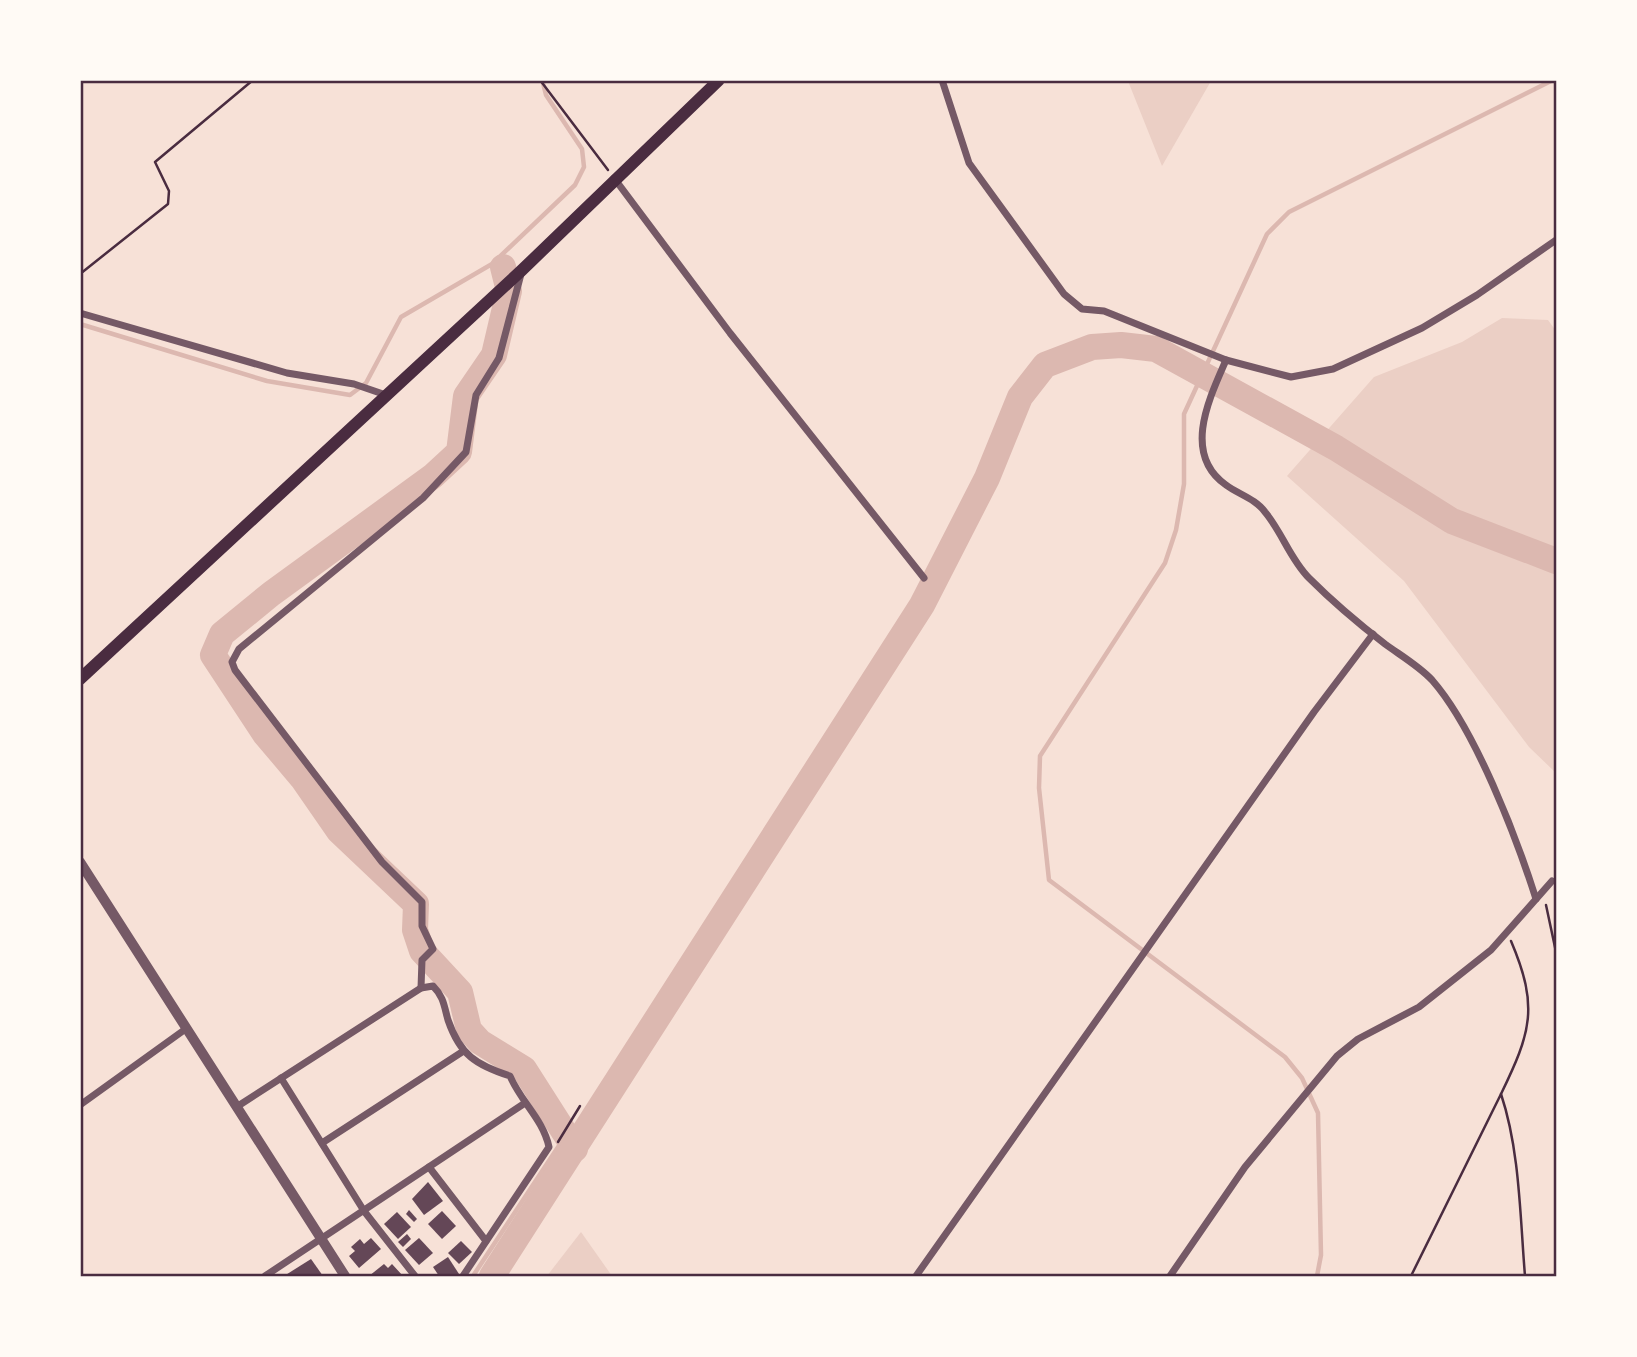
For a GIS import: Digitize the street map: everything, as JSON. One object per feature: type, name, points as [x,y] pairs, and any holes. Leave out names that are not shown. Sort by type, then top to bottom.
[{"type":"main road","points":[[80,680],[522,270],[614,178],[719,80]]},
{"type":"street","points":[[942,80],[969,163],[1064,293],[1082,309],[1104,311],[1226,360],[1290,377],[1333,369],[1422,328],[1477,295],[1556,240]]},
{"type":"street","points":[[614,178],[730,333],[924,578]]},
{"type":"street","points":[[421,988],[422,960],[433,948],[422,926],[422,902],[382,862],[235,670],[232,662],[239,649],[423,498],[466,452],[476,395],[499,358],[522,270]]},
{"type":"street","points":[[80,313],[287,373],[354,384],[387,396]]},
{"type":"street","points":[[1226,360],[1203,420],[1201,448],[1210,470],[1225,485],[1264,510],[1307,577],[1431,679],[1458,718],[1515,840],[1536,899]]},
{"type":"street","points":[[916,1276],[1144,952],[1373,634]]},
{"type":"street","points":[[80,862],[345,1276]]},
{"type":"street","points":[[1170,1276],[1245,1167],[1337,1056],[1358,1039],[1419,1007],[1491,950],[1552,881]]},
{"type":"street","points":[[238,1106],[421,988],[433,986],[442,995],[448,1020],[462,1052],[490,1070],[510,1076],[525,1103],[545,1128],[549,1147],[463,1276]]},
{"type":"street","points":[[80,1105],[187,1028]]},
{"type":"street","points":[[322,1143],[462,1052]]},
{"type":"street","points":[[281,1078],[364,1211],[415,1276]]},
{"type":"street","points":[[265,1276],[525,1103]]},
{"type":"street","points":[[429,1167],[486,1241]]},
{"type":"path","points":[[80,274],[167,204],[169,191],[155,162],[253,80]]},
{"type":"path","points":[[540,80],[614,178]]},
{"type":"path","points":[[1543,891],[1556,952]]},
{"type":"path","points":[[1411,1276],[1523,1048],[1529,1025],[1530,1000],[1508,933]]},
{"type":"path","points":[[1501,1094],[1506,1109],[1518,1197],[1525,1276]]},
{"type":"shaded area","points":[[1128,81],[1211,81],[1162,166]]},
{"type":"shaded area","points":[[1502,318],[1548,320],[1556,331],[1556,773],[1529,747],[1404,581],[1287,476],[1374,377],[1462,342]]},
{"type":"shaded area","points":[[581,1232],[612,1276],[547,1276]]},
{"type":"building","points":[[428,1182],[443,1201],[424,1215],[412,1199]]},
{"type":"building","points":[[409,1210],[417,1219],[414,1222],[406,1214]]},
{"type":"building","points":[[442,1211],[456,1226],[442,1239],[428,1224]]},
{"type":"building","points":[[397,1212],[411,1227],[398,1239],[384,1224]]},
{"type":"building","points":[[407,1234],[411,1239],[403,1247],[398,1242]]},
{"type":"building","points":[[371,1238],[381,1249],[359,1268],[349,1256],[355,1251],[351,1247],[360,1239],[364,1244]]},
{"type":"building","points":[[419,1238],[433,1253],[419,1265],[405,1250]]},
{"type":"building","points":[[461,1241],[472,1252],[459,1264],[448,1253]]},
{"type":"building","points":[[448,1257],[459,1274],[439,1276],[433,1267]]},
{"type":"building","points":[[311,1259],[323,1276],[284,1276]]},
{"type":"building","points":[[384,1264],[388,1268],[392,1264],[403,1276],[369,1276]]},
{"type":"waterway","points":[[1317,1276],[1321,1255],[1318,1113],[1302,1078],[1285,1057],[1049,880],[1039,788],[1040,756],[1165,563],[1176,530],[1184,484],[1184,414],[1267,234],[1289,212],[1553,80]]},
{"type":"waterway","points":[[80,324],[267,381],[350,395],[366,383],[401,317],[492,264],[575,185],[584,167],[582,149],[546,95],[543,83]]},
{"type":"waterway","points":[[503,267],[509,291],[494,355],[466,396],[459,452],[433,476],[271,594],[222,634],[213,655],[265,734],[303,779],[339,831],[416,904],[415,930],[422,951],[460,992],[469,1030],[480,1042],[524,1069],[575,1149]]},
{"type":"waterway","points":[[492,1276],[922,605],[987,478],[1020,397],[1045,365],[1092,347],[1121,345],[1156,349],[1336,448],[1452,521],[1556,561]]},
{"type":"waterway","points":[[473,1276],[566,1135]]}]
